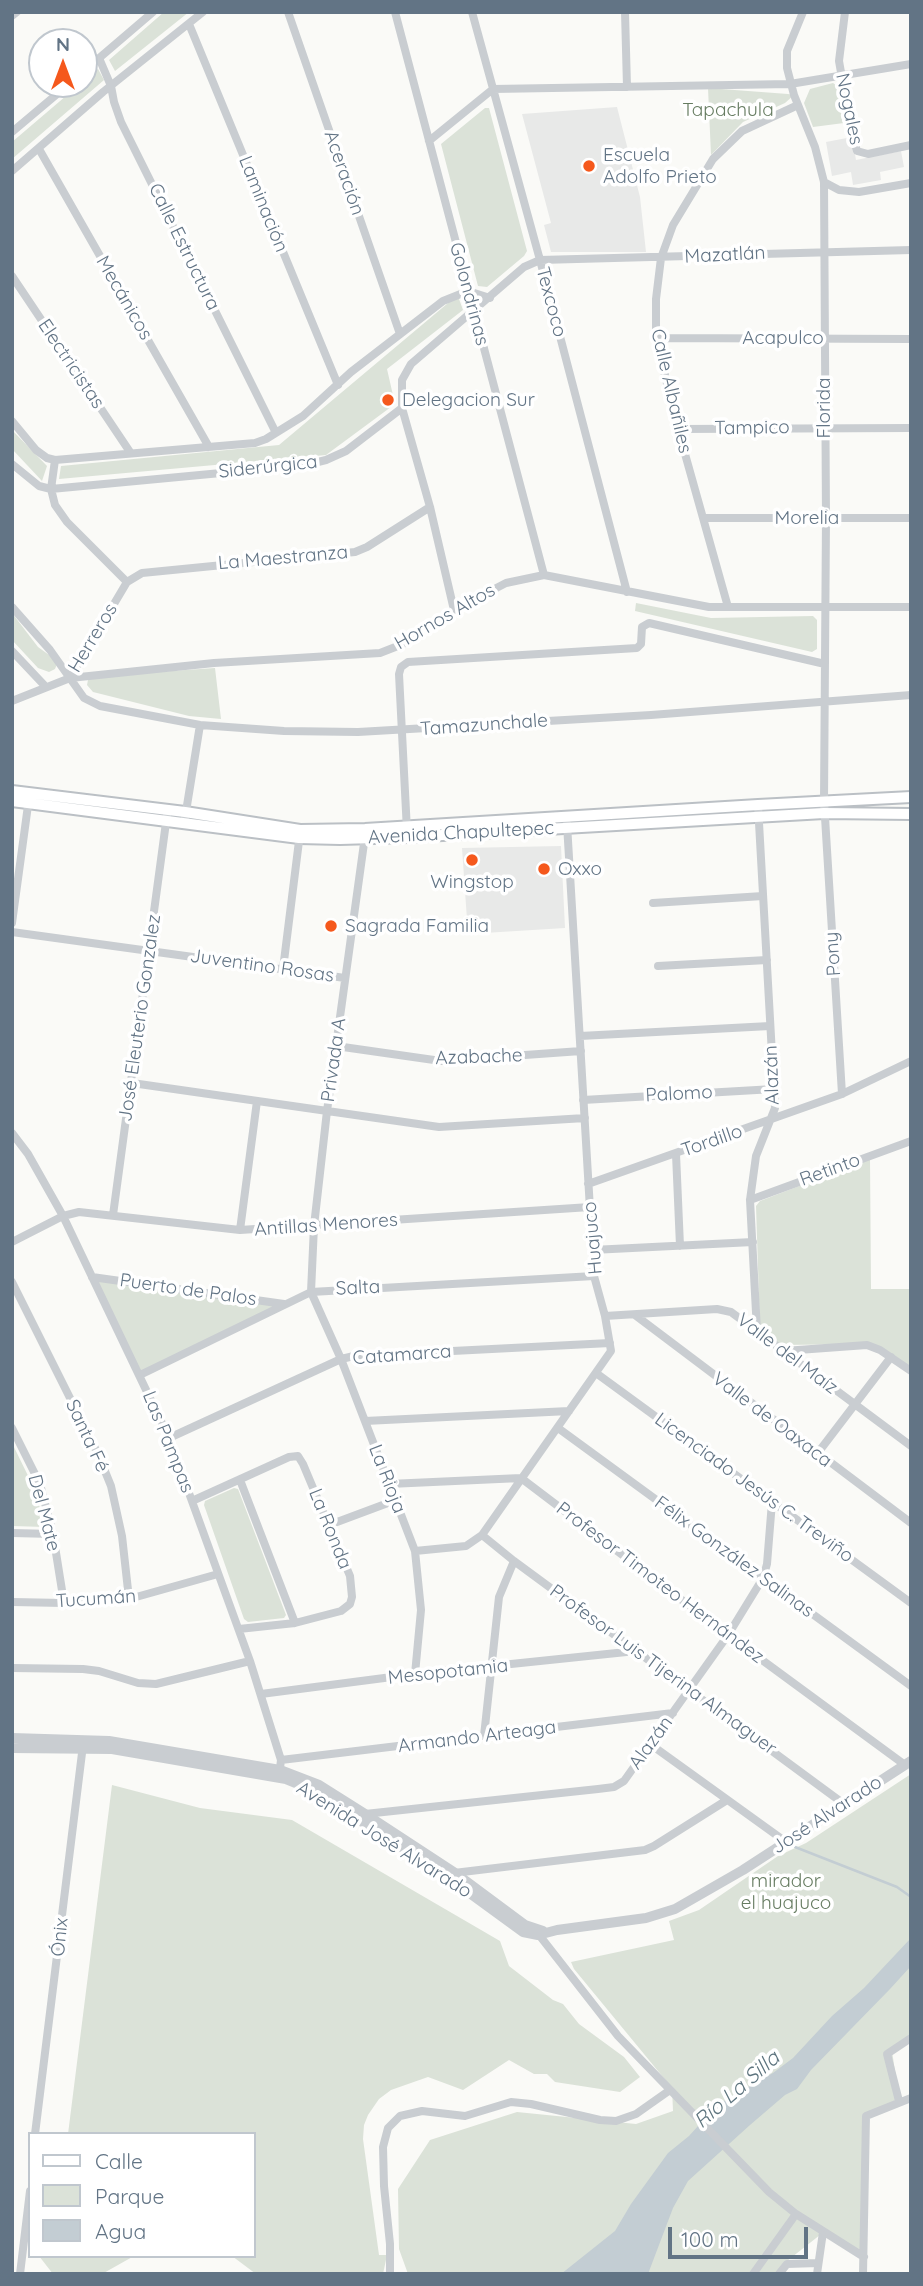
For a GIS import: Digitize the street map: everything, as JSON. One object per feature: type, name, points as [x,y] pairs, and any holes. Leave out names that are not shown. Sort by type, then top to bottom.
[{"type":"main road","points":[[12,791],[29,798]]},
{"type":"main road","points":[[824,807],[911,797]]},
{"type":"main road","name":"Avenida Chapultepec","points":[[12,801],[29,798],[167,816],[184,824],[299,834],[407,832],[824,807]]},
{"type":"main road","points":[[824,807],[911,814]]},
{"type":"main road","points":[[167,816],[186,812],[299,834]]},
{"type":"street","points":[[12,16],[17,12]]},
{"type":"street","points":[[99,58],[153,12]]},
{"type":"street","points":[[12,171],[203,12]]},
{"type":"street","name":"Aceración","points":[[288,12],[400,334]]},
{"type":"street","name":"Golondrinas","points":[[395,12],[544,575]]},
{"type":"street","name":"Texcoco","points":[[472,12],[627,592]]},
{"type":"street","points":[[625,12],[627,87]]},
{"type":"street","name":"Florida","points":[[803,12],[787,51],[787,68],[790,84],[815,146],[824,182],[824,807]]},
{"type":"street","name":"Nogales","points":[[845,12],[840,47],[841,74],[857,151],[868,154],[911,145]]},
{"type":"street","name":"Laminación","points":[[188,24],[338,385]]},
{"type":"street","name":"Calle Estructura","points":[[99,58],[111,86],[121,122],[276,433]]},
{"type":"street","points":[[429,141],[493,89],[790,84],[911,64]]},
{"type":"street","points":[[12,132],[52,98]]},
{"type":"street","name":"Calle Albañiles","points":[[727,607],[656,338],[656,299],[661,258],[673,225],[713,159],[742,131],[798,105]]},
{"type":"street","name":"Mecánicos","points":[[39,149],[209,447]]},
{"type":"street","points":[[824,182],[839,190],[859,192],[911,183]]},
{"type":"street","name":"Mazatlán","points":[[540,260],[911,250]]},
{"type":"street","points":[[454,610],[430,507],[402,408],[400,388],[405,371],[524,267],[540,260]]},
{"type":"street","name":"Electricistas","points":[[12,276],[130,452]]},
{"type":"street","points":[[468,291],[490,298]]},
{"type":"street","name":"Siderúrgica","points":[[55,460],[255,443],[303,416],[443,301],[468,291]]},
{"type":"street","name":"Acapulco","points":[[656,338],[911,340]]},
{"type":"street","name":"Siderúrgica","points":[[51,489],[281,467],[326,460],[346,451],[402,408]]},
{"type":"street","points":[[12,421],[36,450],[55,460],[51,489],[55,505],[67,522],[127,582]]},
{"type":"street","name":"Tampico","points":[[678,429],[911,428]]},
{"type":"street","points":[[12,464],[39,486],[51,489]]},
{"type":"street","name":"La Maestranza","points":[[127,582],[142,573],[157,570],[355,552],[430,507]]},
{"type":"street","name":"Morelia","points":[[704,518],[911,517]]},
{"type":"street","name":"Hornos Altos","points":[[70,678],[215,663],[380,653],[403,644],[454,610],[506,583],[544,575],[709,607],[911,607]]},
{"type":"street","name":"Herreros","points":[[12,701],[70,678],[127,582]]},
{"type":"street","points":[[12,607],[50,650],[70,678]]},
{"type":"street","name":"Hornos Altos","points":[[401,730],[399,674],[404,664],[413,661],[637,648],[641,644],[642,627],[649,623],[825,664]]},
{"type":"street","points":[[12,651],[45,686]]},
{"type":"street","name":"Tamazunchale","points":[[70,678],[84,698],[100,706],[200,725],[284,731],[401,730],[651,715],[911,695]]},
{"type":"street","points":[[184,824],[200,725]]},
{"type":"street","points":[[401,730],[407,832]]},
{"type":"street","points":[[12,923],[29,798]]},
{"type":"street","name":"Pony","points":[[824,807],[842,1094]]},
{"type":"street","name":"Alazán","points":[[757,1331],[750,1200],[756,1156],[775,1108],[758,810]]},
{"type":"street","name":"José Eleuterio Gonzalez","points":[[113,1215],[167,816]]},
{"type":"street","name":"Huajuco","points":[[567,822],[594,1276],[610,1343]]},
{"type":"street","points":[[283,969],[299,834]]},
{"type":"street","name":"Privada A","points":[[311,1292],[314,1226],[327,1111],[365,834]]},
{"type":"street","points":[[653,903],[763,896]]},
{"type":"street","name":"Juventino Rosas","points":[[12,932],[345,978]]},
{"type":"street","points":[[658,967],[767,960]]},
{"type":"street","points":[[580,1036],[771,1026]]},
{"type":"street","name":"Azabache","points":[[336,1045],[441,1061],[580,1051]]},
{"type":"street","name":"Tordillo","points":[[588,1184],[842,1094],[911,1060]]},
{"type":"street","points":[[132,1083],[439,1128],[585,1118]]},
{"type":"street","name":"Palomo","points":[[583,1100],[774,1089]]},
{"type":"street","points":[[240,1230],[257,1101]]},
{"type":"street","name":"Las Pampas","points":[[12,1133],[28,1154],[63,1216],[169,1438],[250,1661],[280,1769]]},
{"type":"street","name":"Retinto","points":[[750,1200],[911,1141]]},
{"type":"street","points":[[676,1154],[680,1246]]},
{"type":"street","name":"Antillas Menores","points":[[63,1216],[79,1212],[240,1230],[590,1207]]},
{"type":"street","points":[[12,1242],[63,1216]]},
{"type":"street","points":[[592,1250],[752,1242]]},
{"type":"street","name":"Salta","points":[[141,1375],[311,1292],[594,1276]]},
{"type":"street","name":"Puerto de Palos","points":[[92,1277],[284,1304]]},
{"type":"street","name":"Santa Fé","points":[[12,1282],[98,1454],[111,1486],[122,1536],[129,1599]]},
{"type":"street","name":"La Rioja","points":[[311,1292],[341,1359],[415,1551],[421,1610],[415,1674]]},
{"type":"street","name":"Valle del Maíz","points":[[605,1316],[722,1309],[736,1314],[911,1446]]},
{"type":"street","name":"Valle de Oaxaca","points":[[635,1315],[911,1523]]},
{"type":"street","points":[[415,1551],[458,1548],[472,1544],[482,1535],[609,1356],[610,1343]]},
{"type":"street","name":"Catamarca","points":[[169,1438],[341,1359],[354,1356],[610,1343]]},
{"type":"street","points":[[785,1352],[867,1345],[911,1371]]},
{"type":"street","points":[[817,1454],[891,1357]]},
{"type":"street","name":"Licenciado Jesús C. Treviño","points":[[596,1373],[911,1603]]},
{"type":"street","points":[[365,1421],[569,1411]]},
{"type":"street","name":"Del Mate","points":[[12,1428],[40,1484],[53,1534],[64,1603]]},
{"type":"street","name":"Félix González Salinas","points":[[558,1428],[911,1686]]},
{"type":"street","name":"La Ronda","points":[[192,1501],[289,1457],[298,1456],[330,1525],[352,1584],[350,1604],[341,1611],[295,1623],[239,1629]]},
{"type":"street","points":[[389,1483],[520,1478]]},
{"type":"street","name":"Profesor Timoteo Hernández","points":[[520,1478],[728,1635],[908,1763]]},
{"type":"street","points":[[240,1479],[295,1623]]},
{"type":"street","points":[[330,1525],[396,1500]]},
{"type":"street","name":"Alazán","points":[[362,1817],[614,1787],[624,1780],[728,1635],[763,1578],[767,1564],[772,1502]]},
{"type":"street","points":[[12,1533],[53,1534]]},
{"type":"street","name":"Profesor Luis Tijerina Almaguer","points":[[482,1535],[844,1804]]},
{"type":"street","points":[[484,1736],[499,1597],[514,1561]]},
{"type":"street","name":"Tucumán","points":[[12,1602],[64,1603],[129,1599],[218,1574]]},
{"type":"street","name":"Mesopotamia","points":[[261,1694],[415,1674],[636,1651]]},
{"type":"street","points":[[12,1668],[83,1669],[138,1683],[156,1684],[250,1661]]},
{"type":"street","name":"Armando Arteaga","points":[[280,1769],[484,1736],[673,1713]]},
{"type":"street","points":[[12,1738],[135,1745],[280,1769],[318,1786],[525,1925],[540,1932],[618,2036],[769,2192],[796,2214],[863,2257]]},
{"type":"street","points":[[12,1748],[83,1744]]},
{"type":"street","name":"Ónix","points":[[35,2132],[83,1744]]},
{"type":"street","points":[[650,1744],[786,1842]]},
{"type":"street","name":"José Alvarado","points":[[540,1932],[646,1918],[675,1909],[704,1894],[908,1763]]},
{"type":"street","points":[[452,1875],[645,1850],[727,1800]]},
{"type":"street","points":[[899,2101],[887,2054],[911,2038]]},
{"type":"street","points":[[390,2274],[383,2147],[388,2128],[400,2116],[422,2111],[465,2116],[511,2102],[616,2121],[636,2113],[670,2090]]},
{"type":"street","points":[[863,2274],[866,2116],[911,2098]]},
{"type":"street","points":[[20,2274],[16,2264],[28,2201]]},
{"type":"street","points":[[753,2274],[796,2214]]},
{"type":"street","points":[[817,2274],[823,2232]]},
{"type":"street","points":[[779,2274],[787,2264],[818,2263]]},
{"type":"shaded area","points":[[617,107],[640,197],[646,252],[551,252],[544,225],[551,223],[522,114]]},
{"type":"shaded area","points":[[852,137],[856,160],[901,151],[904,167],[880,172],[881,180],[853,185],[851,172],[832,176],[826,142]]},
{"type":"shaded area","points":[[561,846],[565,928],[468,934],[462,848]]},
{"type":"green space","points":[[164,12],[189,12],[115,71],[109,60]]},
{"type":"green space","points":[[98,69],[104,80],[98,85]]},
{"type":"green space","points":[[833,83],[837,86],[844,123],[813,127],[804,103],[810,89]]},
{"type":"green space","name":"Tapachula","points":[[708,88],[794,95],[785,103],[743,122],[711,155]]},
{"type":"green space","points":[[64,98],[83,98],[12,159],[12,142]]},
{"type":"green space","points":[[485,108],[489,108],[527,251],[487,287],[478,286],[441,144]]},
{"type":"green space","points":[[454,298],[459,299],[463,310],[387,369],[395,404],[326,455],[59,479],[61,466],[279,445]]},
{"type":"green space","points":[[12,430],[47,466],[42,481],[12,449]]},
{"type":"green space","points":[[636,603],[711,618],[813,616],[817,620],[817,649],[812,652],[635,611]]},
{"type":"green space","points":[[12,613],[38,647],[56,660],[55,669],[49,672],[38,668],[12,640]]},
{"type":"green space","points":[[215,668],[221,719],[189,716],[93,692],[87,685],[88,680],[98,676]]},
{"type":"green space","points":[[870,1159],[871,1289],[911,1289],[911,1368],[874,1344],[778,1345],[760,1330],[756,1206],[760,1201]]},
{"type":"green space","points":[[92,1277],[284,1304],[140,1375]]},
{"type":"green space","points":[[12,1443],[35,1490],[45,1527],[12,1526]]},
{"type":"green space","points":[[234,1488],[238,1489],[286,1615],[284,1618],[248,1622],[244,1619],[204,1505],[205,1501]]},
{"type":"green space","name":"mirador el huajuco","points":[[911,1774],[911,2039],[892,2051],[899,2098],[867,2117],[864,2257],[825,2231],[787,2261],[782,2274],[408,2274],[399,2249],[398,2189],[430,2140],[517,2112],[636,2124],[673,2111],[672,2088],[571,1962],[674,1940],[669,1921],[699,1910],[778,1856],[806,1843]]},
{"type":"green space","points":[[112,1785],[200,1808],[292,1820],[500,1941],[509,1966],[553,2000],[563,2004],[579,2024],[624,2057],[640,2077],[620,2092],[555,2082],[547,2074],[534,2074],[509,2060],[463,2090],[428,2077],[391,2090],[379,2099],[364,2125],[363,2139],[379,2255],[387,2255],[383,2274],[256,2274],[235,2258],[256,2258],[256,2132],[68,2132]]},
{"type":"green space","points":[[41,2258],[130,2258],[102,2274],[53,2274]]},
{"type":"water","points":[[911,1938],[911,1966],[890,1989],[811,2070],[797,2089],[785,2095],[688,2181],[673,2208],[648,2274],[561,2274],[615,2231],[668,2153],[689,2136],[717,2105],[773,2073],[793,2058]]},
{"type":"waterway","points":[[795,1847],[897,1887],[911,1897]]},
{"type":"place","name":"Escuela Adolfo Prieto","points":[[589,166]]},
{"type":"place","name":"Delegacion Sur","points":[[388,400]]},
{"type":"place","name":"Wingstop","points":[[472,860]]},
{"type":"place","name":"Oxxo","points":[[544,869]]},
{"type":"place","name":"Sagrada Familia","points":[[331,926]]},
{"type":"water label","name":"Río La Silla","points":[[737,2090]]}]
